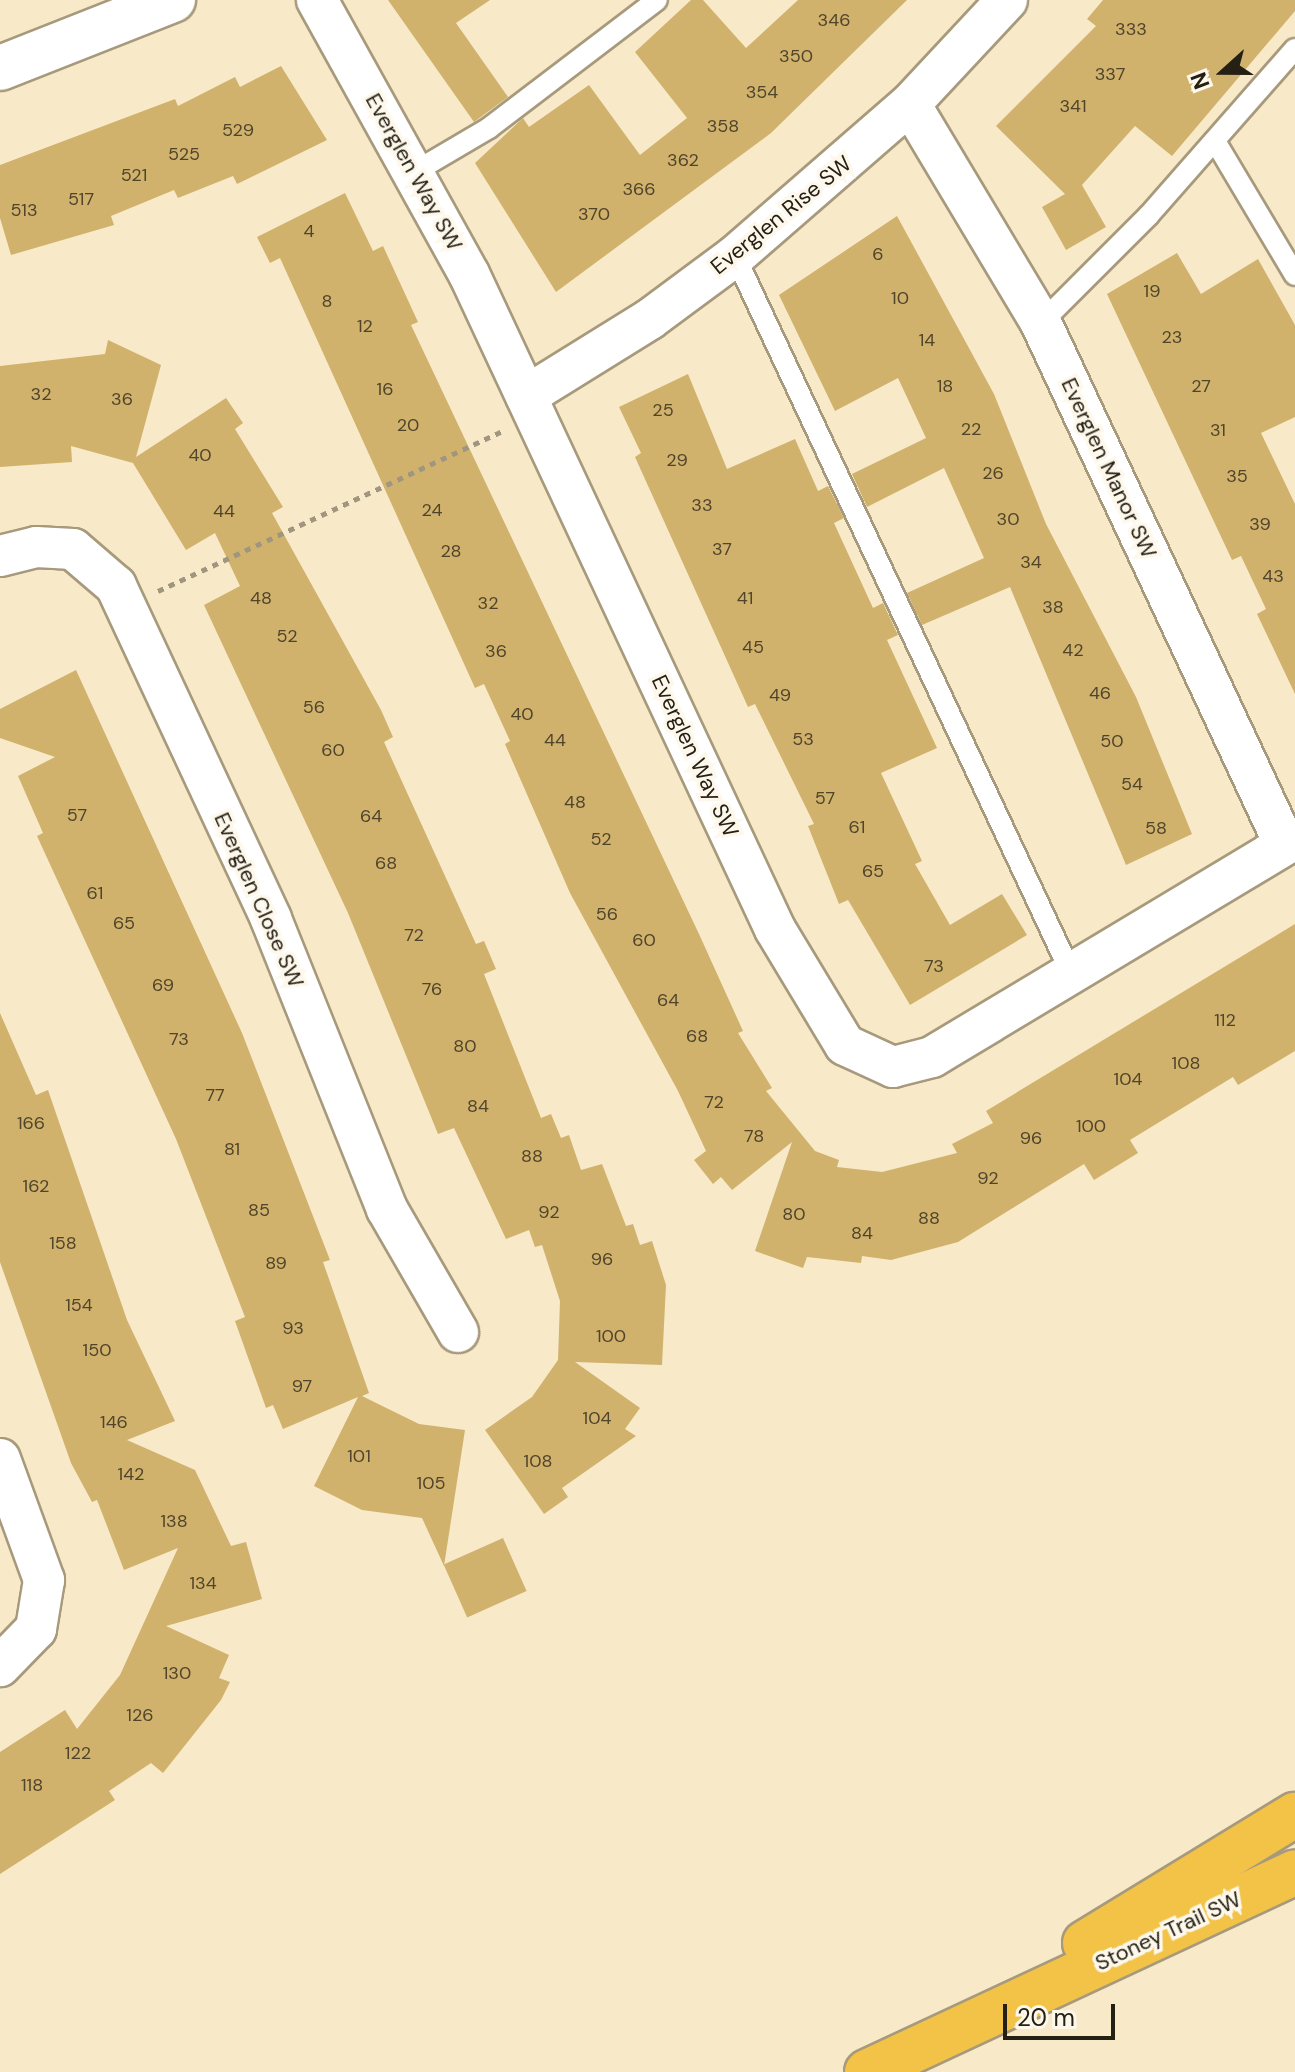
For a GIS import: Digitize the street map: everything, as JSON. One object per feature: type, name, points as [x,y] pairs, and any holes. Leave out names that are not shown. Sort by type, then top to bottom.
[{"type":"highway","points":[[885,2063],[1295,1815]]},
{"type":"highway","name":"Stoney Trail SW","points":[[885,2063],[1295,1872]]},
{"type":"street","points":[[0,68],[173,0]]},
{"type":"street","name":"Everglen Way SW","points":[[317,0],[416,171],[530,406],[775,929],[845,1045],[877,1064],[915,1065],[1290,842]]},
{"type":"street","name":"Everglen Rise SW","points":[[530,406],[735,256],[910,104],[1007,0]]},
{"type":"street","name":"Everglen Manor SW","points":[[910,104],[1041,323],[1290,842]]},
{"type":"street","name":"Everglen Close SW","points":[[0,556],[36,547],[73,549],[102,569],[124,606],[271,919],[387,1209],[458,1332]]},
{"type":"street","points":[[0,1459],[44,1580],[36,1629],[0,1666]]},
{"type":"lane","points":[[416,171],[489,128],[657,0]]},
{"type":"lane","points":[[1041,323],[1215,141],[1295,49]]},
{"type":"lane","points":[[1215,141],[1295,275]]},
{"type":"lane","points":[[735,256],[1071,973]]},
{"type":"path","points":[[124,606],[530,406]]},
{"type":"building","points":[[388,0],[490,0],[456,23],[508,97],[474,122]]},
{"type":"building","points":[[691,0],[703,0],[746,48],[798,0],[907,0],[771,133],[556,292],[475,163],[523,118],[529,127],[589,85],[640,155],[687,118],[635,52]]},
{"type":"building","points":[[1103,0],[1295,0],[1295,11],[1172,156],[1135,126],[1082,185],[1106,227],[1066,250],[1042,207],[1065,194],[996,126],[1096,26],[1087,19]]},
{"type":"building","points":[[281,66],[327,140],[237,184],[233,176],[178,198],[174,190],[111,216],[114,225],[11,255],[0,218],[0,165],[175,99],[178,106],[235,77],[240,87]]},
{"type":"building","points":[[345,193],[373,251],[383,246],[418,322],[411,325],[699,934],[743,1031],[738,1033],[772,1088],[766,1091],[815,1151],[839,1160],[837,1167],[882,1172],[957,1153],[952,1144],[993,1123],[986,1111],[1295,924],[1295,1051],[1238,1085],[1233,1077],[1130,1140],[1138,1153],[1094,1180],[1084,1164],[958,1242],[891,1260],[862,1256],[861,1263],[807,1257],[803,1268],[755,1251],[792,1142],[732,1190],[721,1177],[713,1184],[694,1160],[706,1151],[678,1091],[570,893],[505,744],[510,741],[484,684],[475,688],[280,258],[270,263],[257,237]]},
{"type":"building","points":[[897,216],[994,394],[1046,524],[1136,697],[1192,834],[1126,865],[1010,587],[922,625],[907,593],[984,558],[944,468],[867,507],[852,474],[926,438],[898,378],[835,411],[779,295]]},
{"type":"building","points":[[1177,253],[1201,294],[1258,259],[1295,325],[1295,417],[1261,433],[1295,504],[1295,694],[1257,614],[1266,609],[1241,556],[1232,560],[1107,294]]},
{"type":"building","points":[[108,340],[161,365],[136,457],[226,398],[243,423],[235,429],[283,507],[272,513],[381,710],[393,737],[384,742],[476,944],[484,941],[496,969],[484,974],[541,1118],[551,1114],[561,1138],[569,1135],[581,1170],[602,1164],[626,1226],[633,1224],[640,1245],[652,1241],[666,1285],[662,1365],[575,1362],[640,1408],[625,1429],[636,1436],[562,1488],[568,1497],[544,1514],[485,1430],[532,1397],[558,1360],[560,1301],[542,1245],[535,1247],[529,1230],[506,1239],[454,1128],[438,1134],[348,913],[204,605],[240,586],[215,533],[186,550],[133,463],[71,446],[72,462],[0,467],[0,366],[105,354]]},
{"type":"building","points":[[688,374],[727,469],[795,439],[818,491],[828,486],[844,518],[834,523],[873,608],[883,603],[898,635],[887,640],[937,748],[881,773],[922,861],[915,864],[950,925],[1002,894],[1027,935],[910,1005],[848,900],[839,904],[808,826],[814,824],[755,704],[748,707],[635,457],[641,453],[619,407]]},
{"type":"building","points":[[76,670],[242,1033],[330,1260],[323,1262],[369,1393],[362,1396],[419,1424],[465,1430],[444,1566],[422,1518],[362,1510],[314,1486],[358,1397],[283,1429],[273,1405],[266,1408],[235,1321],[245,1317],[176,1139],[37,836],[43,833],[18,776],[55,757],[0,738],[0,709]]},
{"type":"building","points":[[0,1013],[36,1095],[48,1090],[127,1320],[175,1421],[127,1440],[195,1470],[231,1546],[246,1542],[262,1599],[166,1626],[229,1655],[219,1678],[230,1682],[221,1700],[163,1773],[151,1763],[109,1791],[115,1800],[0,1874],[0,1752],[65,1710],[77,1729],[120,1675],[178,1548],[124,1570],[97,1500],[92,1502],[71,1463],[0,1262]]},
{"type":"building","points":[[503,1538],[527,1591],[467,1617],[444,1564]]}]
